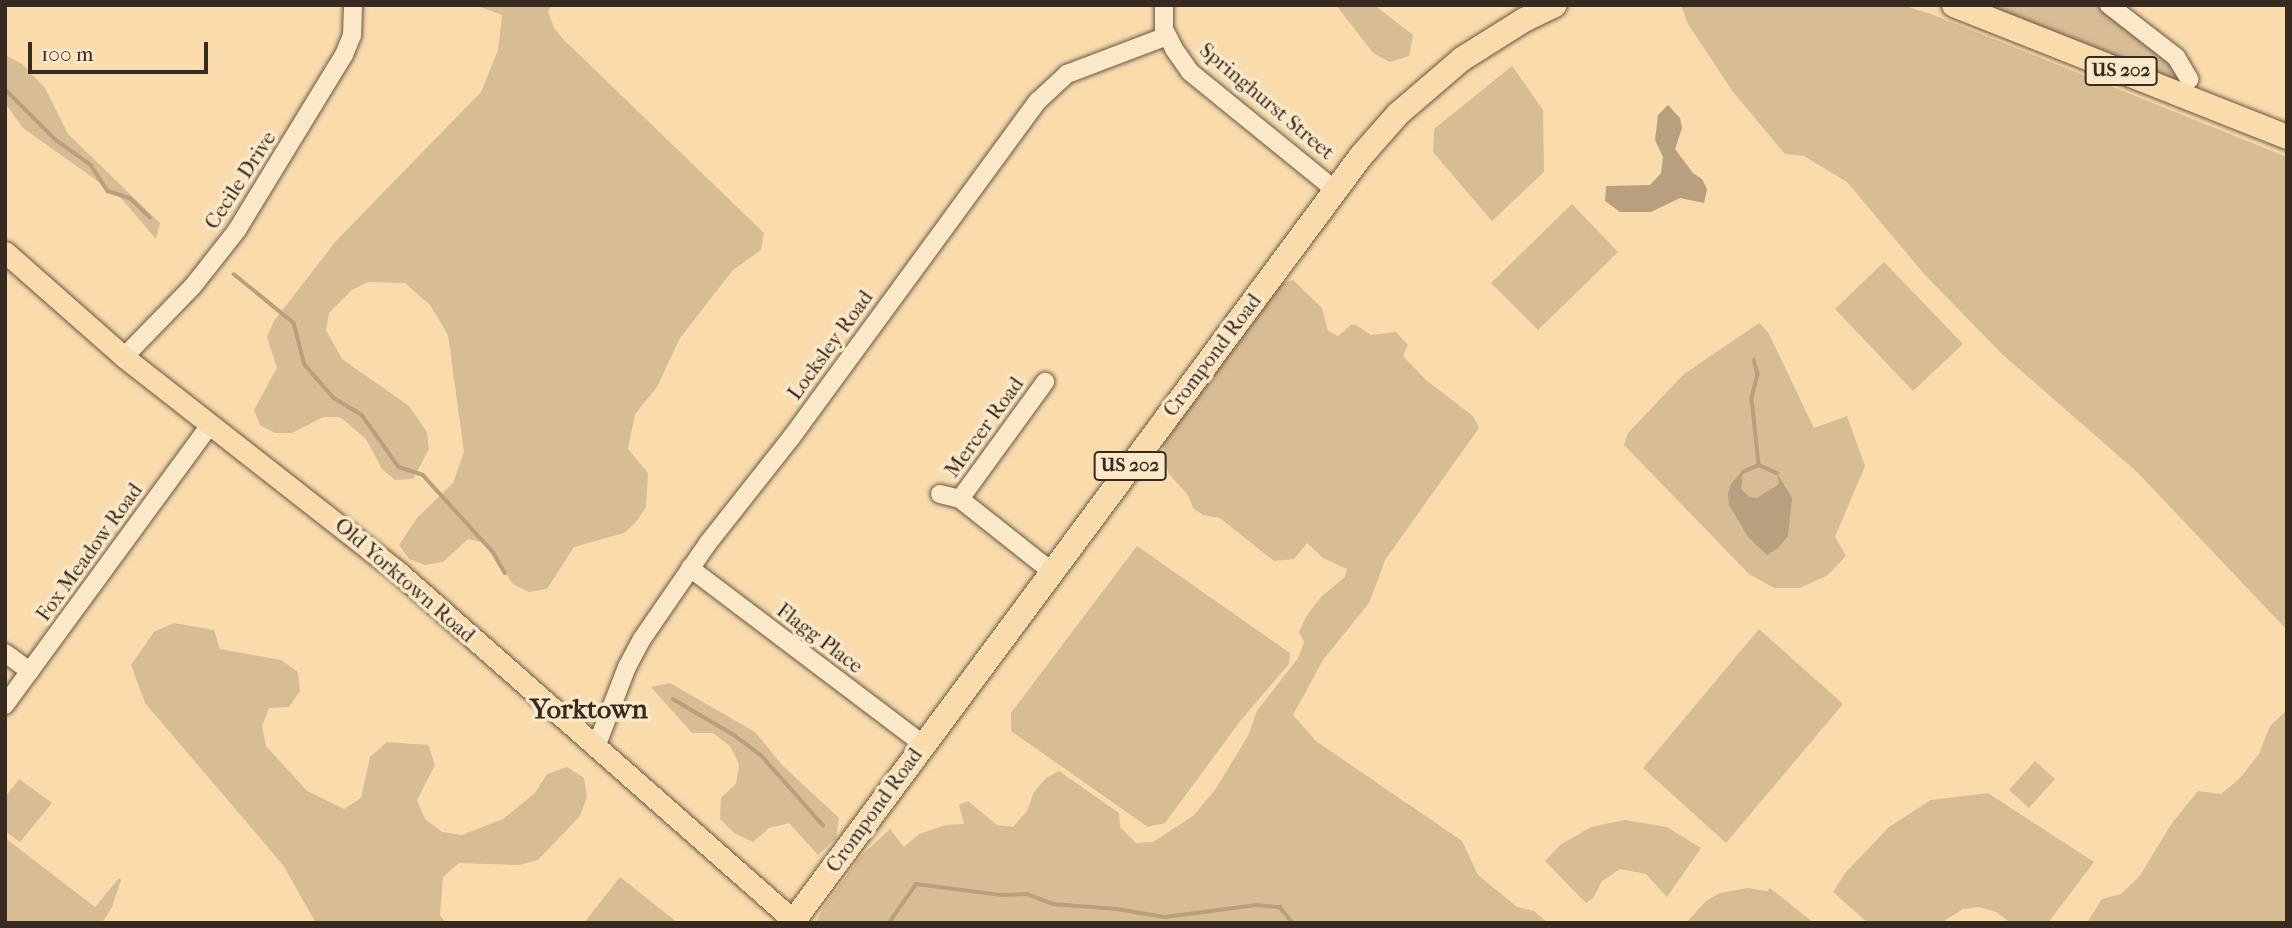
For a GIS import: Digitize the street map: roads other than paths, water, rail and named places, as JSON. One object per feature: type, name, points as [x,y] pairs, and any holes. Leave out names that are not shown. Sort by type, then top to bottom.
[{"type":"highway","name":"Crompond Road","points":[[793,922],[1335,190],[1388,124],[1437,79],[1494,37],[1555,5]]},
{"type":"highway","name":"US 202","points":[[1954,5],[2287,137]]},
{"type":"main road","name":"Old Yorktown Road","points":[[5,252],[124,357],[209,426],[354,534],[793,922]]},
{"type":"street","name":"Cecile Drive","points":[[124,357],[193,286],[237,230],[344,55],[352,35],[353,5]]},
{"type":"street","name":"Springhurst Street","points":[[1164,5],[1167,36],[1190,72],[1335,190]]},
{"type":"street","points":[[2109,5],[2176,57],[2189,79]]},
{"type":"street","name":"Locksley Road","points":[[596,747],[627,667],[690,568],[790,438],[984,172],[1053,84],[1067,74],[1167,36]]},
{"type":"street","name":"Mercer Road","points":[[960,499],[1045,382]]},
{"type":"street","name":"Fox Meadow Road","points":[[5,705],[209,426]]},
{"type":"street","points":[[940,494],[960,499],[1052,572]]},
{"type":"street","name":"Flagg Place","points":[[690,568],[923,744]]},
{"type":"street","points":[[5,653],[30,671]]},
{"type":"waterway","points":[[5,89],[56,140],[91,165],[108,191],[130,198],[150,217]]},
{"type":"waterway","points":[[234,274],[294,323],[305,365],[334,398],[362,415],[399,467],[423,475],[493,552],[505,573]]},
{"type":"waterway","points":[[1754,360],[1758,374],[1752,398],[1759,465]]},
{"type":"waterway","points":[[1743,472],[1759,465],[1777,473]]},
{"type":"waterway","points":[[673,699],[734,735],[761,755],[823,825]]},
{"type":"waterway","points":[[889,923],[916,884],[1001,895],[1027,894],[1053,904],[1117,909],[1165,917],[1256,905],[1280,907],[1293,923]]},
{"type":"district","name":"Yorktown","points":[[589,709]]}]
